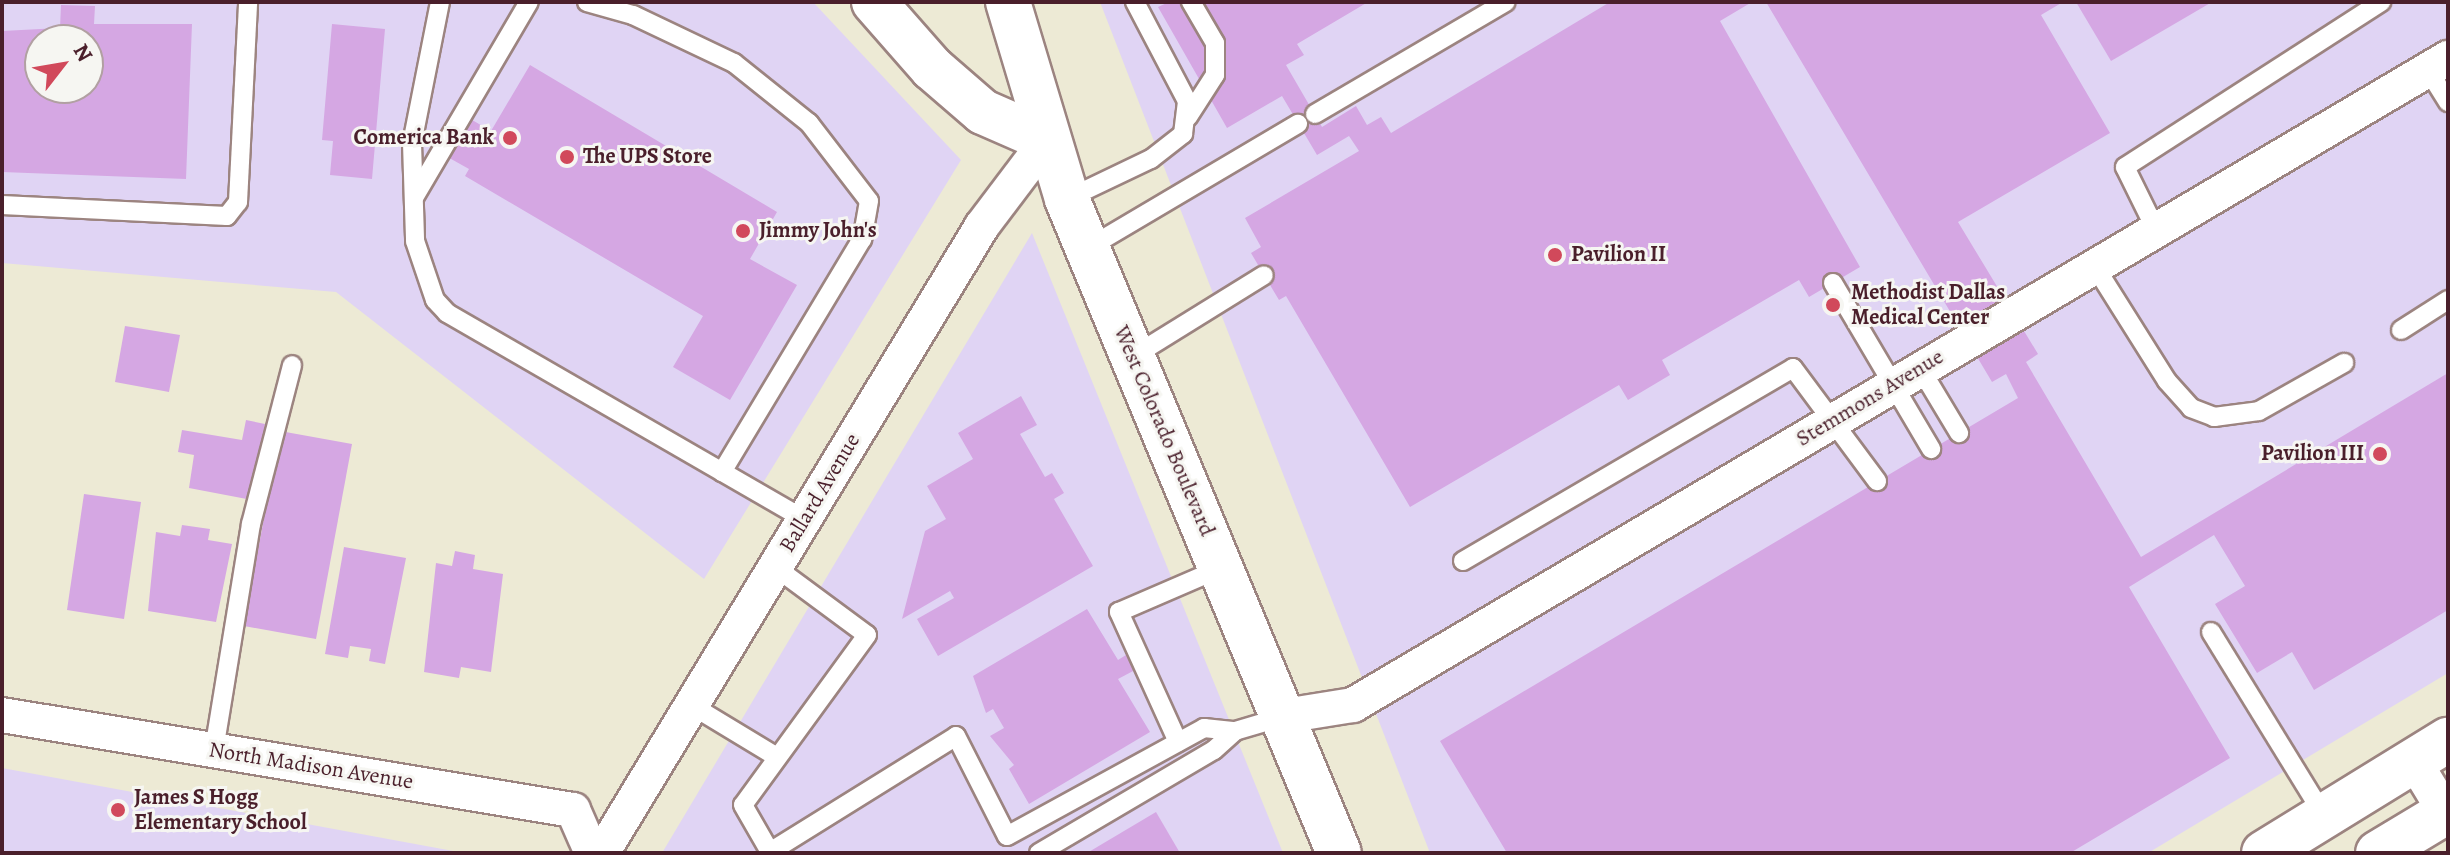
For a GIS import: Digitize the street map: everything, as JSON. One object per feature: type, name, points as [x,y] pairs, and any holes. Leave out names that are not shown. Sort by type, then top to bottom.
[{"type":"street","points":[[874,2],[932,68],[983,112],[1047,140]]},
{"type":"street","name":"West Colorado Boulevard","points":[[1008,2],[1067,199],[1339,853]]},
{"type":"street","name":"Stemmons Avenue","points":[[1284,716],[1353,705],[2438,64]]},
{"type":"street","name":"Ballard Avenue","points":[[602,853],[982,226],[1047,140]]},
{"type":"street","name":"North Madison Avenue","points":[[2,715],[573,810],[592,853]]},
{"type":"street","points":[[2264,853],[2431,751],[2447,814],[2378,853]]},
{"type":"lane","points":[[2,205],[227,216],[238,202],[248,2]]},
{"type":"lane","points":[[440,2],[412,143],[415,241],[435,300],[447,313],[804,519]]},
{"type":"lane","points":[[414,198],[529,2]]},
{"type":"lane","points":[[587,2],[633,15],[734,63],[809,123],[869,201],[862,239],[722,472]]},
{"type":"lane","points":[[1135,2],[1187,101],[1188,117]]},
{"type":"lane","points":[[1067,199],[1151,159],[1183,134],[1188,117],[1215,75],[1215,43],[1191,2]]},
{"type":"lane","points":[[1315,114],[1506,2]]},
{"type":"lane","points":[[2156,230],[2125,167],[2381,2]]},
{"type":"lane","points":[[2438,64],[2448,102]]},
{"type":"lane","points":[[1088,248],[1298,124]]},
{"type":"lane","points":[[2094,265],[2167,381],[2191,408],[2214,417],[2259,411],[2344,363]]},
{"type":"lane","points":[[1132,357],[1264,275]]},
{"type":"lane","points":[[1833,283],[1906,376],[1959,433]]},
{"type":"lane","points":[[2401,330],[2448,300]]},
{"type":"lane","points":[[214,750],[251,524],[292,365]]},
{"type":"lane","points":[[1463,561],[1793,368],[1836,419],[1877,481]]},
{"type":"lane","points":[[1906,376],[1931,449]]},
{"type":"lane","points":[[775,567],[867,635],[743,805],[770,852],[956,736],[1007,836],[1204,728],[1235,731],[1284,716]]},
{"type":"lane","points":[[1178,742],[1119,612],[1222,568]]},
{"type":"lane","points":[[2211,632],[2324,816]]},
{"type":"lane","points":[[691,705],[777,757]]},
{"type":"lane","points":[[1039,853],[1214,750],[1235,731]]},
{"type":"shaded area","points":[[2,2],[813,2],[961,160],[704,579],[336,292],[2,263]]},
{"type":"shaded area","name":"Methodist Dallas Medical Center","points":[[1100,2],[2448,2],[2448,673],[2148,853],[1430,853]]},
{"type":"shaded area","points":[[1032,233],[1283,853],[662,853]]},
{"type":"shaded area","name":"James S Hogg Elementary School","points":[[2,768],[464,853],[2,853]]},
{"type":"building","name":"Pavilion II","points":[[1169,2],[1368,2],[1297,44],[1304,55],[1286,65],[1322,127],[1356,106],[1367,125],[1381,117],[1391,133],[1610,2],[1752,2],[1720,21],[1860,267],[1809,297],[1799,280],[1662,360],[1670,375],[1628,400],[1619,385],[1410,507],[1286,296],[1279,300],[1251,253],[1261,247],[1245,218],[1359,151],[1349,136],[1317,155],[1282,96],[1227,128],[1158,7]]},
{"type":"building","points":[[1766,2],[2063,2],[2041,15],[2110,133],[1958,222],[2038,354],[2026,362],[2141,557],[2448,373],[2448,610],[2314,690],[2292,652],[2257,673],[2215,604],[2245,586],[2214,535],[2129,587],[2230,758],[2070,853],[1507,853],[1440,741],[2018,398],[2006,374],[1992,382]]},
{"type":"building","points":[[2076,2],[2212,2],[2111,61]]},
{"type":"building","points":[[61,5],[95,6],[94,24],[60,24]]},
{"type":"building","points":[[104,24],[192,24],[186,179],[2,172],[2,31],[24,30],[24,104],[104,104]]},
{"type":"building","points":[[332,24],[385,29],[372,179],[330,175],[333,141],[322,140]]},
{"type":"building","points":[[530,65],[777,212],[750,259],[797,285],[730,400],[673,367],[703,316],[465,176],[469,169],[444,155],[467,117],[491,131]]},
{"type":"building","points":[[125,326],[180,335],[169,392],[115,382]]},
{"type":"building","points":[[1021,396],[1037,425],[1020,434],[1045,477],[1052,473],[1064,493],[1054,499],[1093,566],[938,656],[917,619],[954,598],[950,591],[902,619],[925,531],[946,519],[927,486],[973,459],[958,433]]},
{"type":"building","points":[[246,420],[265,424],[252,500],[189,488],[194,455],[178,452],[182,430],[242,440]]},
{"type":"building","points":[[280,431],[352,444],[316,639],[244,626]]},
{"type":"building","points":[[84,494],[141,502],[124,619],[67,610]]},
{"type":"building","points":[[182,525],[210,529],[208,540],[232,544],[216,622],[148,611],[156,532],[180,536]]},
{"type":"building","points":[[344,547],[406,558],[385,664],[369,661],[371,649],[350,646],[348,658],[325,654]]},
{"type":"building","points":[[455,551],[475,555],[473,569],[503,574],[491,672],[461,667],[459,678],[424,672],[436,563],[452,566]]},
{"type":"building","points":[[1087,609],[1118,660],[1126,655],[1135,670],[1118,679],[1150,732],[1029,804],[1009,769],[1014,765],[990,736],[1004,728],[993,709],[986,713],[973,676]]},
{"type":"building","points":[[1156,812],[1180,853],[1087,853]]},
{"type":"place","name":"Comerica Bank","points":[[510,138]]},
{"type":"place","name":"The UPS Store","points":[[567,157]]},
{"type":"place","name":"Jimmy John's","points":[[743,231]]},
{"type":"place","name":"Pavilion II","points":[[1555,255]]},
{"type":"place","name":"Methodist Dallas Medical Center","points":[[1833,305]]},
{"type":"place","name":"Pavilion III","points":[[2380,454]]},
{"type":"place","name":"James S Hogg Elementary School","points":[[118,810]]}]
